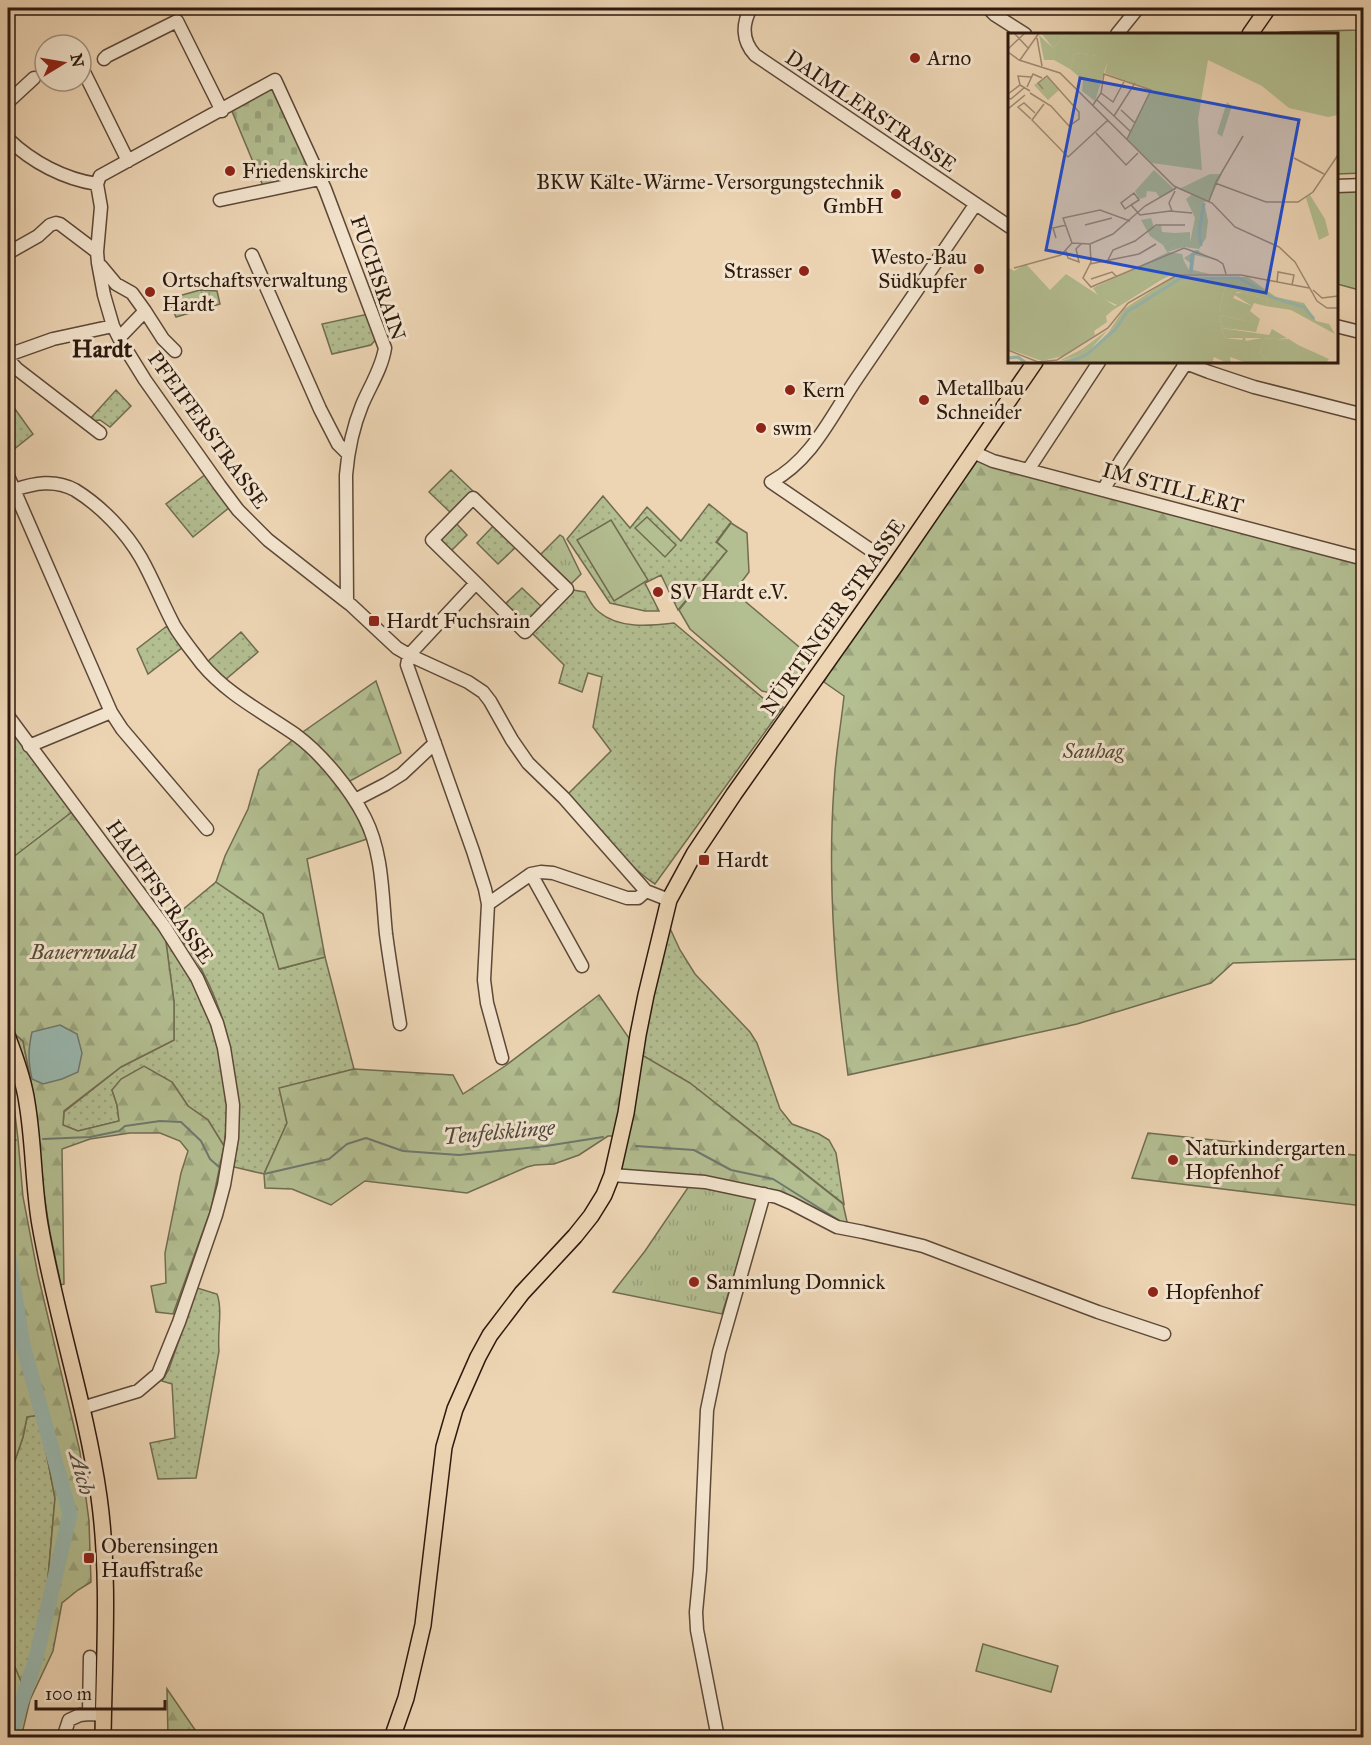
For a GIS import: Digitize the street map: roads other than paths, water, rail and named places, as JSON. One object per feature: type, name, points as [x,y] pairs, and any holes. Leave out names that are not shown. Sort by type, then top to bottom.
[{"type":"main road","points":[[1251,33],[1269,8]]},
{"type":"main road","name":"NÜRTINGER STRASSE","points":[[392,1737],[406,1698],[423,1625],[444,1446],[455,1409],[478,1357],[504,1315],[591,1216],[604,1195],[612,1175],[624,1122],[646,995],[669,900],[694,854],[728,803],[1034,363]]},
{"type":"main road","points":[[8,1038],[27,1102],[40,1226],[95,1471],[102,1523],[105,1594],[96,1715],[103,1737]]},
{"type":"street","name":"DAIMLERSTRASSE","points":[[752,8],[744,24],[744,34],[749,48],[755,55],[1008,226]]},
{"type":"street","points":[[988,8],[1023,33]]},
{"type":"street","points":[[1118,33],[1138,8]]},
{"type":"street","points":[[8,139],[52,170],[84,182],[97,184],[103,173],[222,111],[177,21],[105,59]]},
{"type":"street","points":[[8,102],[33,79]]},
{"type":"street","name":"FUCHSRAIN","points":[[222,111],[275,80],[351,254],[385,348],[384,358],[361,407],[348,454],[346,475],[348,602]]},
{"type":"street","points":[[93,90],[128,161]]},
{"type":"street","points":[[8,157],[21,150]]},
{"type":"street","points":[[220,200],[320,179]]},
{"type":"street","name":"PFEIFERSTRASSE","points":[[97,184],[101,207],[98,257],[104,295],[113,326],[145,380],[238,510],[268,540],[348,602],[397,648],[468,682],[483,692],[528,763],[564,798],[646,891],[669,900]]},
{"type":"street","points":[[1338,186],[1364,185]]},
{"type":"street","points":[[878,555],[771,482],[794,467],[809,452],[975,204]]},
{"type":"street","points":[[8,253],[56,223],[98,257],[116,284],[132,293],[163,339],[175,351]]},
{"type":"street","points":[[252,255],[320,409],[338,444],[348,454]]},
{"type":"street","points":[[119,338],[145,311]]},
{"type":"street","points":[[100,433],[17,369],[8,357],[53,339],[113,326]]},
{"type":"street","points":[[1338,326],[1364,333]]},
{"type":"street","points":[[1028,470],[1098,363]]},
{"type":"street","points":[[1103,490],[1184,363]]},
{"type":"street","points":[[1188,363],[1254,387],[1364,415]]},
{"type":"street","name":"IM STILLERT","points":[[973,452],[993,461],[1364,559]]},
{"type":"street","points":[[8,476],[111,712],[122,729],[207,829]]},
{"type":"street","points":[[14,490],[37,483],[55,484],[75,491],[101,511],[117,527],[140,558],[177,630],[203,665],[232,693],[297,736],[337,776],[366,819],[378,854],[387,939],[400,1024]]},
{"type":"street","points":[[473,498],[567,590],[525,632],[476,584],[432,540],[473,498]]},
{"type":"street","points":[[476,584],[409,655],[407,665],[485,889],[488,904],[484,980],[487,1004],[502,1058]]},
{"type":"street","points":[[29,746],[111,712]]},
{"type":"street","name":"HAUFFSTRASSE","points":[[8,716],[164,926],[197,978],[217,1023],[224,1048],[233,1105],[232,1138],[216,1215],[179,1322],[158,1374],[138,1391],[82,1408]]},
{"type":"street","points":[[354,800],[402,774],[435,743]]},
{"type":"street","points":[[488,904],[531,874],[541,872],[553,873],[627,898],[638,898],[646,891]]},
{"type":"street","points":[[531,874],[582,966]]},
{"type":"street","points":[[612,1175],[705,1182],[764,1194],[791,1203],[837,1227],[923,1246],[1098,1312],[1164,1334]]},
{"type":"street","points":[[718,1737],[696,1612],[707,1410],[719,1352],[764,1194]]},
{"type":"street","points":[[63,1737],[69,1720],[81,1714],[96,1715],[90,1657]]},
{"type":"water","points":[[60,1025],[77,1034],[82,1053],[78,1072],[43,1084],[32,1079],[29,1056],[32,1032]]},
{"type":"waterway","name":"Teufelsklinge","points":[[43,1139],[90,1137],[119,1131],[125,1126],[160,1121],[181,1122],[201,1141],[210,1159],[219,1167]]},
{"type":"waterway","name":"Teufelsklinge","points":[[264,1174],[329,1159],[347,1144],[366,1138],[403,1151],[459,1155],[546,1146],[603,1137]]},
{"type":"waterway","name":"Teufelsklinge","points":[[8,1140],[16,1140]]},
{"type":"waterway","name":"Teufelsklinge","points":[[636,1146],[694,1150],[731,1170],[773,1179],[843,1223]]},
{"type":"waterway","name":"Aich","points":[[8,1252],[23,1345],[70,1514],[35,1662],[9,1738]]},
{"type":"place","name":"Arno","points":[[915,58]]},
{"type":"place","name":"Friedenskirche","points":[[230,171]]},
{"type":"place","name":"BKW Kälte-Wärme-Versorgungstechnik GmbH","points":[[896,194]]},
{"type":"place","name":"Westo-Bau Südkupfer","points":[[979,269]]},
{"type":"place","name":"Strasser","points":[[804,271]]},
{"type":"place","name":"Ortschaftsverwaltung Hardt","points":[[150,292]]},
{"type":"place","name":"Kern","points":[[790,390]]},
{"type":"place","name":"Metallbau Schneider","points":[[924,400]]},
{"type":"place","name":"swm","points":[[761,428]]},
{"type":"place","name":"SV Hardt e.V.","points":[[658,592]]},
{"type":"place","name":"Hardt Fuchsrain","points":[[374,621]]},
{"type":"place","name":"Hardt","points":[[704,860]]},
{"type":"place","name":"Naturkindergarten Hopfenhof","points":[[1173,1160]]},
{"type":"place","name":"Sammlung Domnick","points":[[694,1282]]},
{"type":"place","name":"Hopfenhof","points":[[1153,1292]]},
{"type":"place","name":"Oberensingen Hauffstraße","points":[[89,1558]]},
{"type":"district","name":"Hardt","points":[[102,349]]},
{"type":"park label","name":"Sauhag","points":[[1093,751]]},
{"type":"park label","name":"Bauernwald","points":[[83,952]]}]
